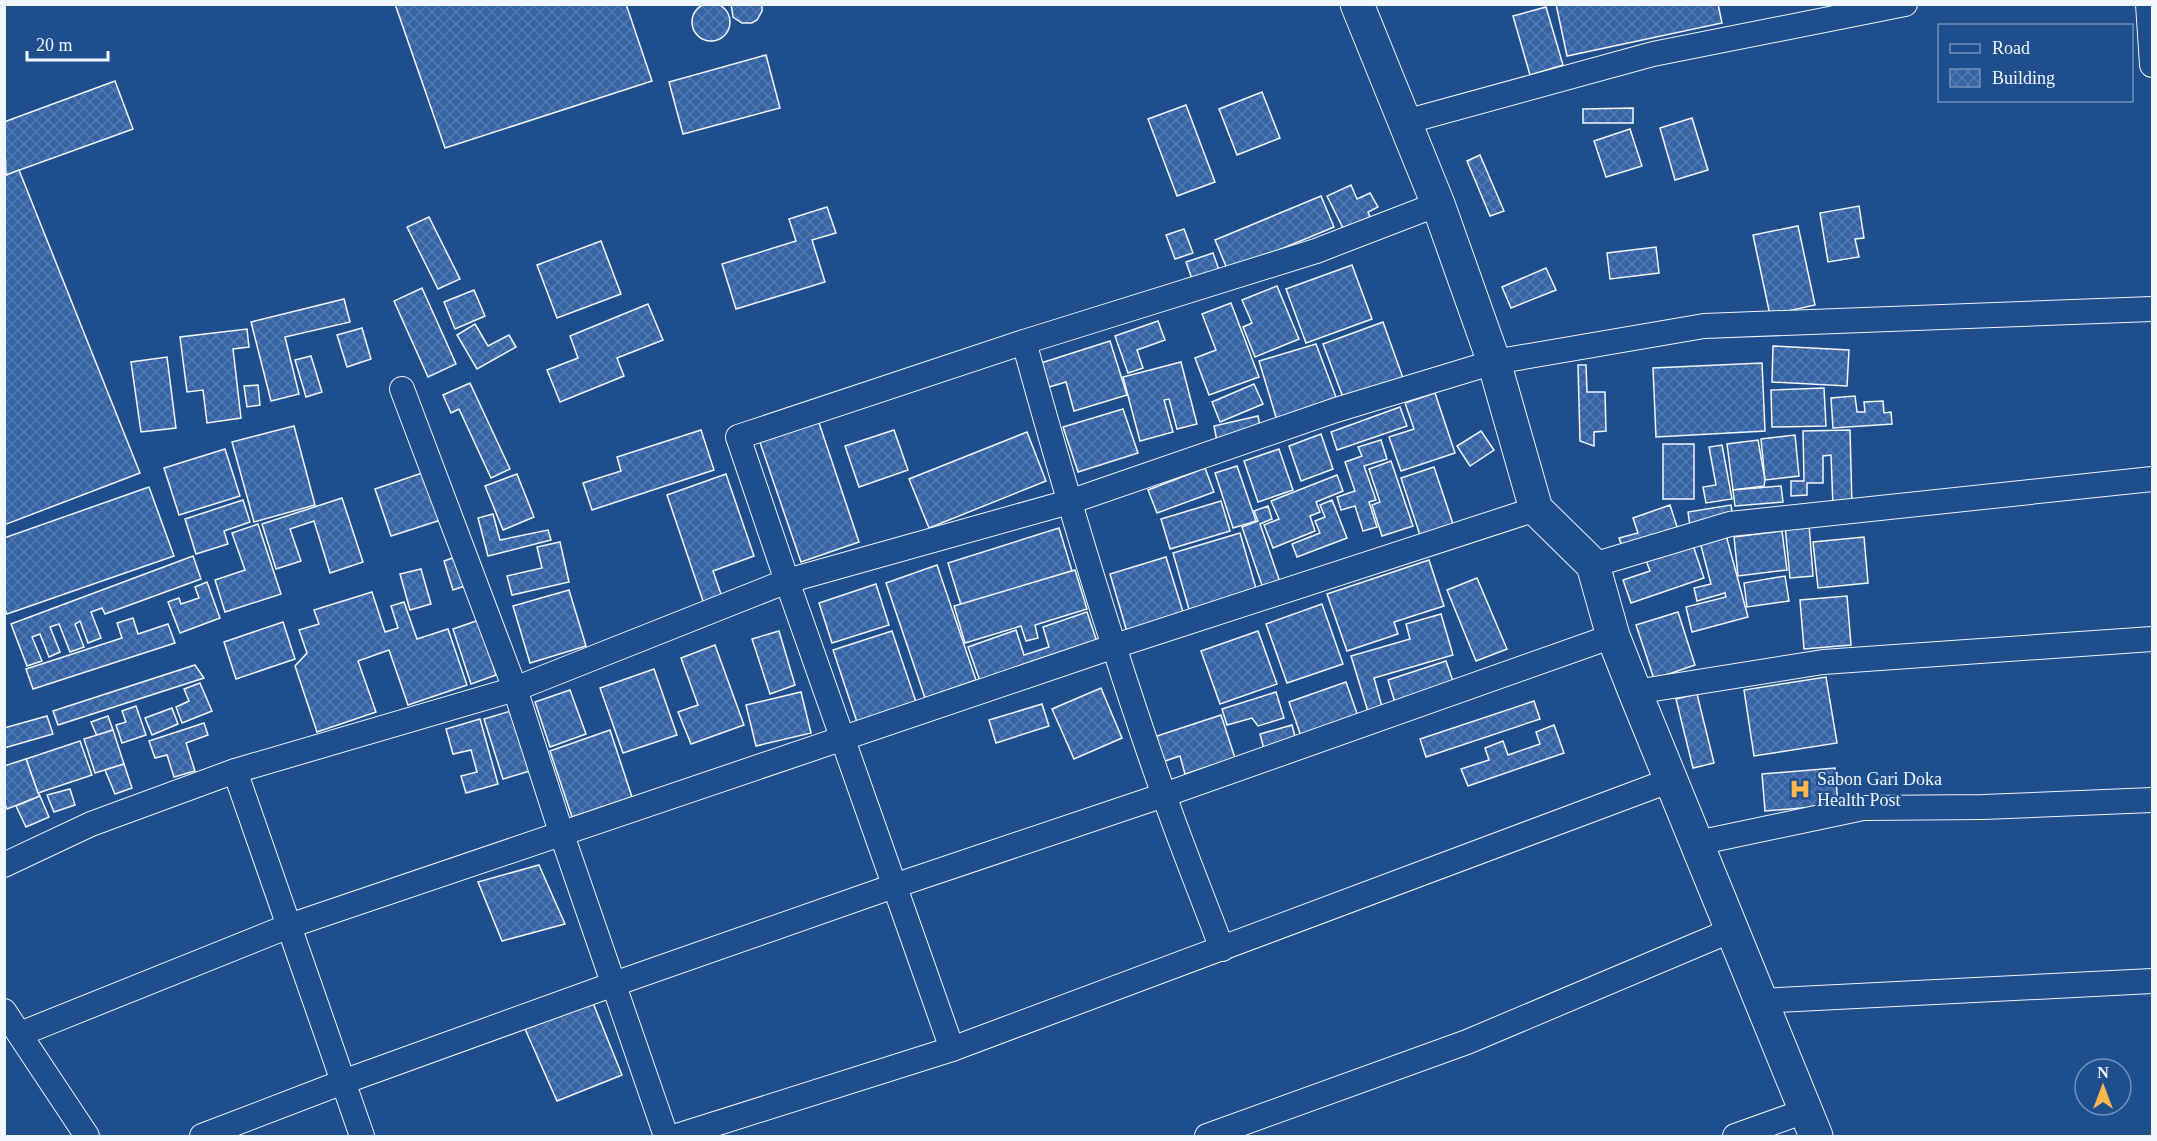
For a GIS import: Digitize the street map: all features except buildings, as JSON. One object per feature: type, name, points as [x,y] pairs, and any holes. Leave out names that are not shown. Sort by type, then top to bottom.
[{"type":"highway","points":[[1358,4],[1437,204],[1494,362],[1536,509],[1593,565],[1613,636],[1810,1124]]},
{"type":"street","points":[[1405,122],[1653,54],[1905,4]]},
{"type":"street","points":[[2148,4],[2152,65]]},
{"type":"street","points":[[952,1049],[738,437],[1023,342],[1316,251],[1437,204]]},
{"type":"street","points":[[4,865],[91,824],[236,771],[515,689],[787,581],[1069,502],[1336,410],[1494,362],[1704,326],[2152,309]]},
{"type":"street","points":[[1023,342],[1069,502],[1115,646],[1164,795],[1222,949]]},
{"type":"street","points":[[402,389],[515,689],[561,832],[666,1137]]},
{"type":"street","points":[[1593,565],[1730,524],[2152,479]]},
{"type":"street","points":[[20,1034],[289,926],[1115,646],[1536,509]]},
{"type":"street","points":[[202,1137],[343,1082],[614,984],[1164,795],[1613,636]]},
{"type":"street","points":[[1635,692],[1823,662],[2152,639]]},
{"type":"street","points":[[236,771],[362,1137]]},
{"type":"street","points":[[677,1137],[952,1049],[1671,780]]},
{"type":"street","points":[[1697,843],[1863,808],[1983,807],[2152,800]]},
{"type":"street","points":[[1207,1137],[1467,1042],[1732,930]]},
{"type":"street","points":[[1760,1000],[2152,981]]},
{"type":"street","points":[[4,1011],[87,1137]]},
{"type":"street","points":[[1735,1137],[1810,1124]]},
{"type":"place","name":"Sabon Gari Doka Health Post","points":[[1800,789]]}]
